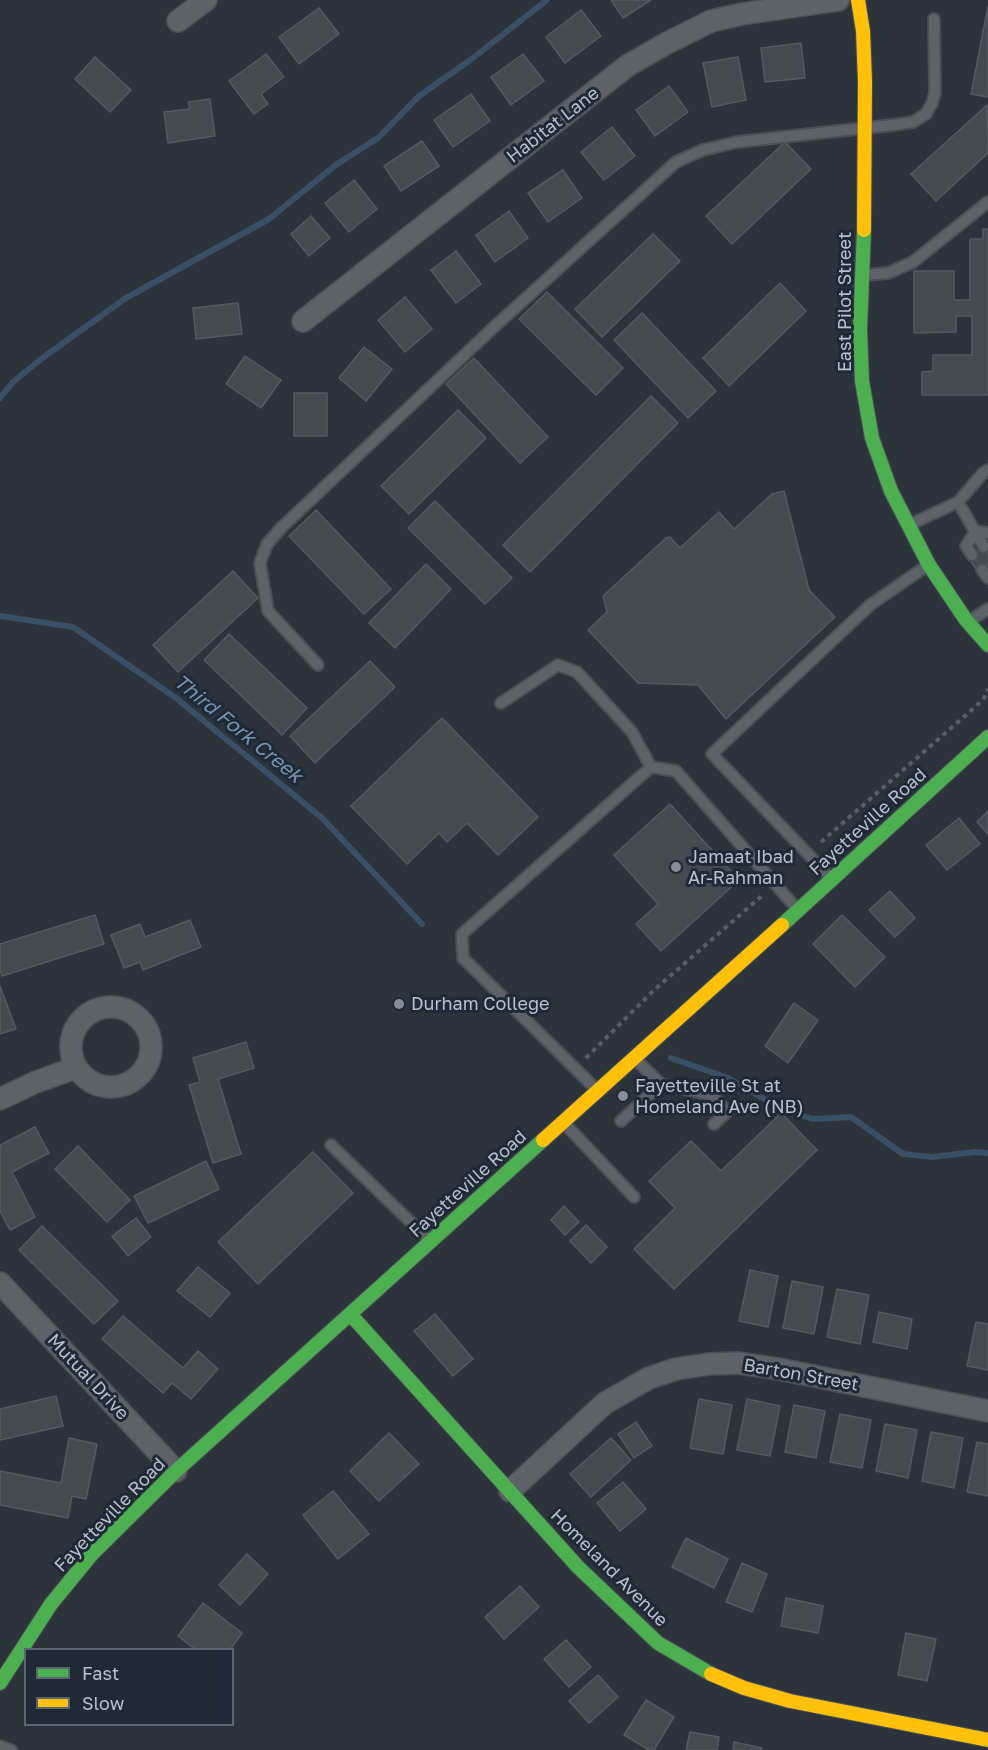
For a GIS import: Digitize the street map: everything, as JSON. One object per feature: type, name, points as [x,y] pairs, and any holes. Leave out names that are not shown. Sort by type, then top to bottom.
[{"type":"street","points":[[178,21],[206,0]]},
{"type":"street","name":"Habitat Lane","points":[[303,321],[627,66],[711,21],[742,14],[838,0]]},
{"type":"street","name":"East Pilot Street","points":[[858,0],[863,32],[865,128],[860,329],[862,381],[872,438],[891,491],[929,565],[967,622],[988,645]]},
{"type":"street","name":"Fayetteville Road","points":[[0,1683],[51,1604],[92,1554],[177,1471],[988,738]]},
{"type":"street","points":[[0,1099],[36,1082],[75,1068]]},
{"type":"street","name":"Mutual Drive","points":[[0,1283],[177,1471]]},
{"type":"street","name":"Homeland Avenue","points":[[351,1314],[578,1567],[658,1643],[699,1668],[744,1688],[790,1701],[988,1740]]},
{"type":"street","name":"Barton Street","points":[[510,1491],[605,1403],[649,1378],[676,1369],[738,1363],[779,1369],[988,1411]]},
{"type":"lane","points":[[318,665],[268,611],[260,563],[267,544],[282,527],[508,314],[676,162],[703,150],[737,142],[913,122],[926,114],[935,93],[934,19]]},
{"type":"lane","points":[[862,275],[888,273],[913,262],[988,202]]},
{"type":"lane","points":[[908,525],[958,502],[988,470]]},
{"type":"lane","points":[[958,502],[984,547]]},
{"type":"lane","points":[[975,531],[988,533]]},
{"type":"lane","points":[[972,555],[966,546],[975,531]]},
{"type":"lane","points":[[832,879],[712,754],[870,605],[929,565]]},
{"type":"lane","points":[[967,622],[988,609]]},
{"type":"lane","points":[[501,703],[558,665],[577,672],[632,732],[651,767]]},
{"type":"lane","points":[[651,767],[676,771],[798,910]]},
{"type":"lane","points":[[599,1091],[462,958],[462,934],[651,767]]},
{"type":"lane","points":[[634,1059],[661,1084],[712,1095],[727,1112],[714,1124]]},
{"type":"lane","points":[[621,1121],[661,1084]]},
{"type":"lane","points":[[564,1122],[634,1197]]},
{"type":"lane","points":[[331,1145],[431,1242]]},
{"type":"lane","points":[[0,1746],[11,1750]]},
{"type":"path","points":[[821,843],[983,700],[988,689]]},
{"type":"path","points":[[586,1058],[653,991],[776,885]]},
{"type":"building","points":[[611,0],[651,0],[623,18]]},
{"type":"building","points":[[988,6],[988,97],[971,94]]},
{"type":"building","points":[[319,8],[339,34],[299,64],[279,37]]},
{"type":"building","points":[[581,10],[601,36],[565,63],[546,37]]},
{"type":"building","points":[[801,43],[805,78],[765,82],[761,48]]},
{"type":"building","points":[[266,54],[284,77],[261,94],[268,104],[254,114],[229,81]]},
{"type":"building","points":[[523,54],[544,81],[511,105],[491,77]]},
{"type":"building","points":[[95,57],[131,90],[110,112],[75,79]]},
{"type":"building","points":[[738,57],[746,100],[712,107],[703,63]]},
{"type":"building","points":[[669,86],[688,112],[655,136],[636,110]]},
{"type":"building","points":[[471,94],[490,121],[453,147],[434,120]]},
{"type":"building","points":[[210,99],[215,136],[168,143],[164,112],[190,109],[188,102]]},
{"type":"building","points":[[987,105],[988,153],[936,201],[911,174]]},
{"type":"building","points":[[612,127],[635,156],[604,180],[581,152]]},
{"type":"building","points":[[422,141],[439,166],[401,191],[384,166]]},
{"type":"building","points":[[785,142],[811,169],[732,244],[706,216]]},
{"type":"building","points":[[563,170],[582,198],[548,222],[528,193]]},
{"type":"building","points":[[354,180],[377,209],[349,232],[325,203]]},
{"type":"building","points":[[509,211],[528,238],[495,262],[476,235]]},
{"type":"building","points":[[311,216],[330,238],[309,256],[291,234]]},
{"type":"building","points":[[983,229],[988,229],[988,395],[922,395],[922,372],[933,371],[933,355],[972,355],[972,316],[956,316],[956,332],[914,333],[914,271],[954,271],[954,300],[970,300],[970,239],[983,239]]},
{"type":"building","points":[[653,234],[680,261],[602,337],[575,309]]},
{"type":"building","points":[[456,251],[481,284],[456,303],[431,270]]},
{"type":"building","points":[[780,283],[806,311],[729,386],[703,358]]},
{"type":"building","points":[[547,292],[623,368],[596,395],[519,319]]},
{"type":"building","points":[[405,297],[432,329],[405,352],[378,320]]},
{"type":"building","points":[[238,303],[242,334],[196,339],[193,308]]},
{"type":"building","points":[[642,313],[716,391],[688,418],[614,340]]},
{"type":"building","points":[[364,347],[392,369],[366,401],[339,378]]},
{"type":"building","points":[[245,356],[281,380],[261,408],[226,384]]},
{"type":"building","points":[[474,358],[548,437],[520,463],[446,384]]},
{"type":"building","points":[[294,393],[327,393],[327,436],[294,436]]},
{"type":"building","points":[[651,396],[678,423],[530,572],[503,545]]},
{"type":"building","points":[[458,410],[486,438],[409,514],[381,486]]},
{"type":"building","points":[[784,491],[809,590],[835,617],[726,719],[698,685],[638,683],[588,630],[607,612],[603,596],[666,538],[670,537],[680,548],[719,512],[734,529],[772,494]]},
{"type":"building","points":[[435,501],[512,578],[485,604],[408,528]]},
{"type":"building","points":[[316,510],[391,589],[364,614],[289,536]]},
{"type":"building","points":[[988,545],[988,566],[978,572],[968,557]]},
{"type":"building","points":[[426,564],[451,589],[395,648],[369,623]]},
{"type":"building","points":[[233,571],[258,598],[178,672],[153,645]]},
{"type":"building","points":[[229,634],[307,708],[282,735],[204,660]]},
{"type":"building","points":[[370,661],[395,687],[315,763],[290,736]]},
{"type":"building","points":[[442,718],[538,817],[498,855],[467,823],[447,842],[439,833],[407,864],[351,806]]},
{"type":"building","name":"Jamaat Ibad Ar-Rahman","points":[[670,804],[739,880],[661,951],[636,924],[658,904],[614,855]]},
{"type":"building","points":[[988,811],[988,834],[977,822]]},
{"type":"building","points":[[959,818],[980,844],[947,870],[926,845]]},
{"type":"building","points":[[890,891],[915,918],[895,937],[869,910]]},
{"type":"building","points":[[95,915],[104,944],[2,976],[0,944]]},
{"type":"building","points":[[842,915],[885,957],[855,987],[813,944]]},
{"type":"building","points":[[190,920],[201,947],[143,970],[140,962],[124,968],[111,935],[140,924],[145,937]]},
{"type":"building","points":[[0,986],[16,1029],[0,1034]]},
{"type":"building","points":[[794,1003],[818,1020],[788,1063],[765,1046]]},
{"type":"building","points":[[246,1042],[254,1068],[218,1079],[241,1154],[213,1163],[189,1085],[200,1082],[193,1058]]},
{"type":"building","points":[[781,1113],[817,1150],[674,1289],[634,1249],[675,1208],[649,1181],[691,1141],[721,1171]]},
{"type":"building","points":[[35,1127],[49,1153],[12,1172],[35,1217],[10,1230],[0,1211],[0,1145]]},
{"type":"building","points":[[78,1146],[130,1200],[107,1222],[55,1169]]},
{"type":"building","points":[[313,1152],[353,1193],[258,1284],[218,1242]]},
{"type":"building","points":[[206,1161],[219,1189],[148,1223],[134,1196]]},
{"type":"building","points":[[564,1206],[579,1222],[565,1235],[551,1220]]},
{"type":"building","points":[[136,1218],[151,1237],[128,1256],[112,1236]]},
{"type":"building","points":[[586,1225],[607,1247],[591,1263],[570,1241]]},
{"type":"building","points":[[42,1226],[118,1301],[94,1324],[19,1250]]},
{"type":"building","points":[[198,1267],[230,1293],[210,1317],[177,1291]]},
{"type":"building","points":[[750,1270],[778,1276],[768,1327],[739,1321]]},
{"type":"building","points":[[792,1281],[823,1287],[814,1334],[783,1328]]},
{"type":"building","points":[[837,1289],[869,1295],[860,1344],[827,1337]]},
{"type":"building","points":[[879,1312],[912,1319],[907,1349],[873,1342]]},
{"type":"building","points":[[435,1314],[473,1359],[453,1376],[414,1331]]},
{"type":"building","points":[[123,1316],[183,1368],[198,1351],[218,1369],[191,1399],[172,1383],[163,1393],[102,1339]]},
{"type":"building","points":[[976,1322],[988,1324],[988,1370],[967,1366]]},
{"type":"building","points":[[56,1396],[63,1426],[0,1440],[0,1409]]},
{"type":"building","points":[[699,1399],[732,1405],[723,1454],[690,1448]]},
{"type":"building","points":[[747,1399],[780,1406],[770,1456],[737,1450]]},
{"type":"building","points":[[794,1405],[825,1411],[816,1458],[785,1452]]},
{"type":"building","points":[[840,1414],[871,1420],[862,1468],[830,1462]]},
{"type":"building","points":[[636,1422],[652,1446],[634,1458],[618,1434]]},
{"type":"building","points":[[885,1424],[917,1430],[908,1478],[876,1471]]},
{"type":"building","points":[[931,1432],[963,1438],[954,1488],[922,1481]]},
{"type":"building","points":[[389,1433],[419,1464],[379,1501],[350,1471]]},
{"type":"building","points":[[69,1438],[97,1444],[86,1499],[72,1496],[68,1518],[0,1505],[0,1471],[61,1483]]},
{"type":"building","points":[[611,1438],[631,1460],[591,1497],[570,1474]]},
{"type":"building","points":[[977,1442],[988,1444],[988,1496],[967,1492]]},
{"type":"building","points":[[623,1482],[646,1509],[620,1531],[597,1503]]},
{"type":"building","points":[[333,1491],[369,1534],[338,1559],[303,1515]]},
{"type":"building","points":[[686,1538],[728,1559],[714,1588],[672,1567]]},
{"type":"building","points":[[247,1554],[268,1574],[240,1605],[219,1585]]},
{"type":"building","points":[[742,1563],[767,1574],[752,1612],[726,1602]]},
{"type":"building","points":[[520,1586],[539,1607],[504,1639],[485,1617]]},
{"type":"building","points":[[786,1598],[823,1606],[818,1633],[781,1626]]},
{"type":"building","points":[[203,1603],[242,1633],[231,1648],[193,1648],[178,1636]]},
{"type":"building","points":[[906,1633],[936,1639],[927,1681],[898,1675]]},
{"type":"building","points":[[566,1640],[591,1667],[569,1687],[544,1659]]},
{"type":"building","points":[[598,1675],[618,1697],[589,1723],[569,1701]]},
{"type":"building","points":[[646,1700],[674,1717],[654,1750],[649,1750],[624,1735]]},
{"type":"building","points":[[690,1732],[719,1737],[717,1750],[686,1750]]},
{"type":"building","points":[[734,1742],[762,1748],[761,1750],[733,1750]]},
{"type":"waterway","points":[[0,398],[13,382],[45,356],[126,298],[269,219],[337,164],[378,138],[419,96],[469,61],[547,0]]},
{"type":"waterway","name":"Third Fork Creek","points":[[0,616],[73,627],[176,698],[322,818],[422,924]]},
{"type":"waterway","name":"Third Fork Creek","points":[[671,1058],[728,1078],[783,1110],[813,1119],[851,1117],[903,1154],[932,1157],[975,1152],[988,1153]]},
{"type":"traffic: fast","points":[[864,230],[860,329],[862,381],[872,438],[891,491],[929,565],[966,620],[988,645]]},
{"type":"traffic: fast","points":[[782,925],[988,737]]},
{"type":"traffic: fast","points":[[0,1683],[51,1604],[92,1554],[176,1471],[543,1140]]},
{"type":"traffic: fast","points":[[350,1314],[578,1567],[658,1643],[711,1674]]},
{"type":"traffic: slow","points":[[858,0],[863,31],[865,81],[864,230]]},
{"type":"traffic: slow","points":[[543,1140],[782,925]]},
{"type":"traffic: slow","points":[[711,1674],[744,1688],[790,1701],[988,1740]]},
{"type":"place","name":"Jamaat Ibad Ar-Rahman","points":[[676,867]]},
{"type":"place","name":"Durham College","points":[[399,1004]]},
{"type":"place","name":"Fayetteville St at Homeland Ave (NB)","points":[[623,1096]]}]
